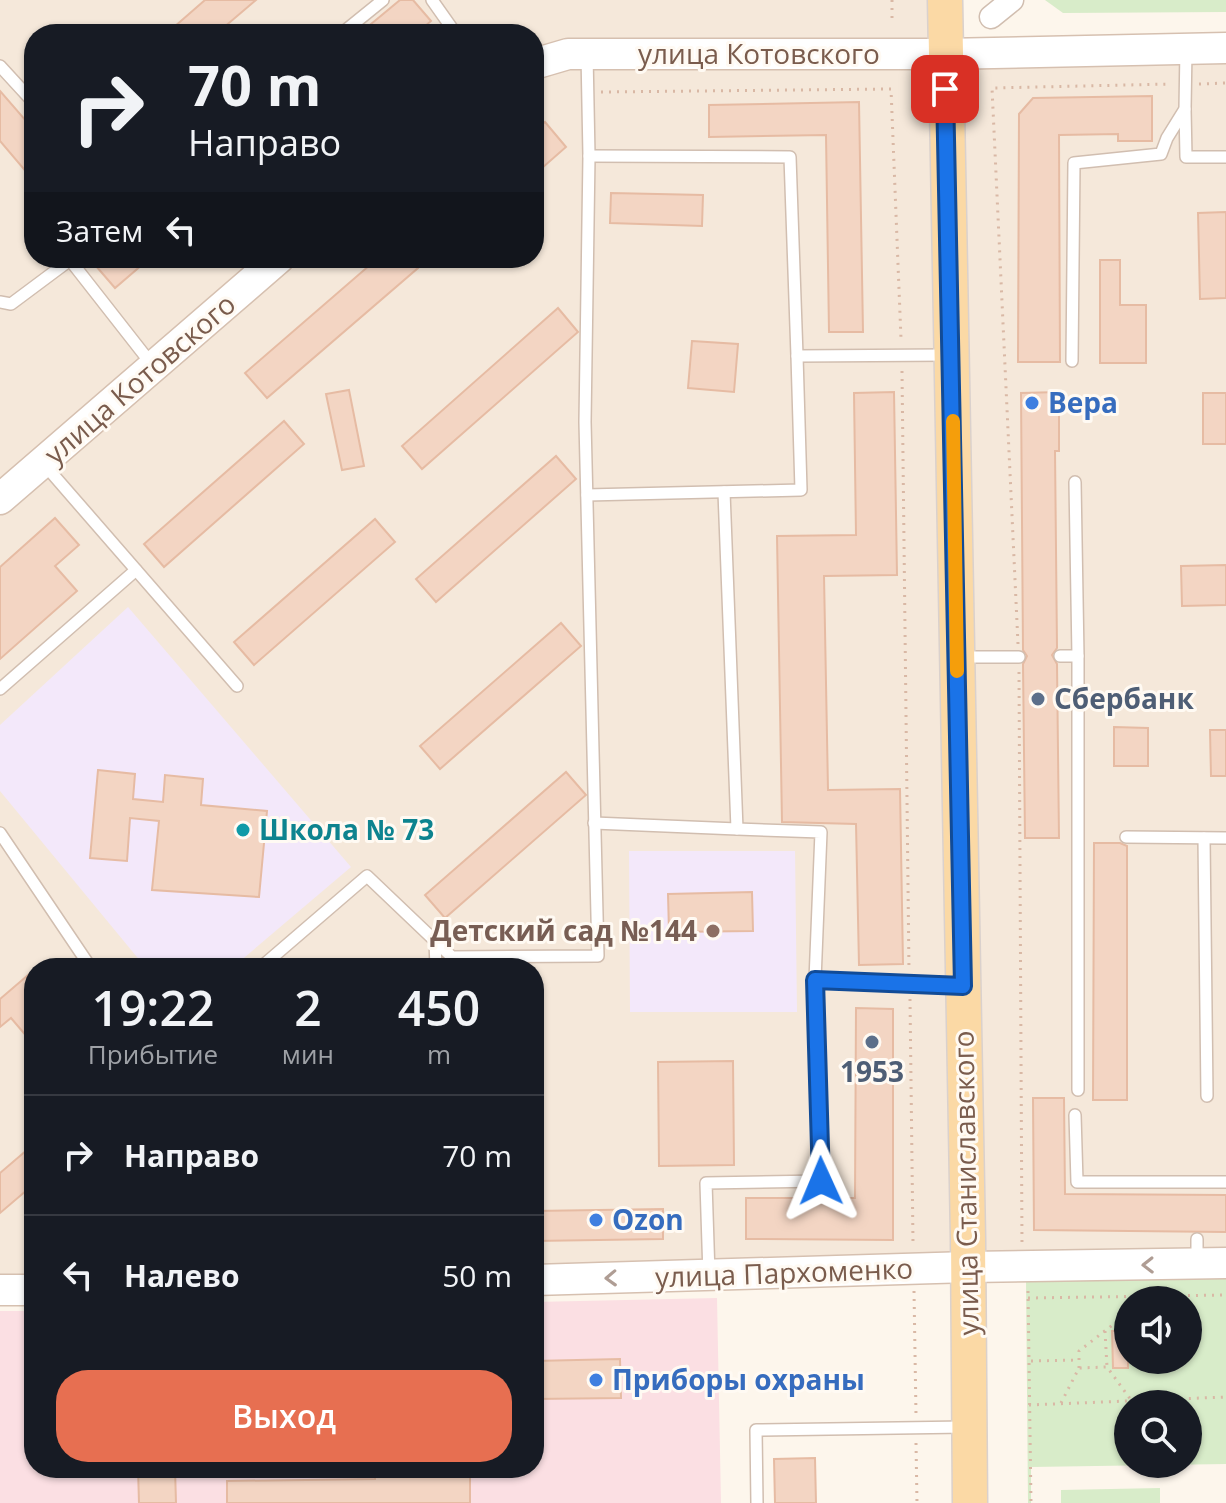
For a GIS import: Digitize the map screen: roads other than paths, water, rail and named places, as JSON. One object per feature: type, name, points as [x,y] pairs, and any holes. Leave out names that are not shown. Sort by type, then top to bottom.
[{"type":"main road","name":"улица Станиславского","points":[[945,0],[969,1267],[970,1503]]},
{"type":"street","points":[[991,17],[1012,0]]},
{"type":"street","name":"улица Котовского","points":[[544,61],[568,54],[944,54],[1226,48]]},
{"type":"street","name":"улица Котовского","points":[[0,499],[267,268]]},
{"type":"street","name":"улица Пархоменко","points":[[544,1280],[1028,1266],[1207,1255]]},
{"type":"street","points":[[0,1290],[24,1290]]},
{"type":"lane","points":[[353,24],[383,0]]},
{"type":"lane","points":[[432,0],[449,24]]},
{"type":"lane","points":[[1186,49],[1186,157],[1226,157]]},
{"type":"lane","points":[[272,958],[367,876],[452,957],[598,956],[585,422],[589,156],[587,54]]},
{"type":"lane","points":[[0,66],[24,92]]},
{"type":"lane","points":[[1072,361],[1074,163],[1161,154],[1185,109]]},
{"type":"lane","points":[[587,495],[801,490],[790,157],[589,156]]},
{"type":"lane","points":[[0,302],[11,304],[58,268]]},
{"type":"lane","points":[[77,268],[153,367]]},
{"type":"lane","points":[[797,356],[951,354]]},
{"type":"lane","points":[[43,462],[237,686]]},
{"type":"lane","points":[[1075,482],[1078,1090]]},
{"type":"lane","points":[[724,492],[737,829]]},
{"type":"lane","points":[[0,689],[136,570]]},
{"type":"lane","points":[[1060,656],[1078,656]]},
{"type":"lane","points":[[957,657],[1019,657]]},
{"type":"lane","points":[[594,823],[821,832],[815,980],[821,1181],[706,1183],[709,1275]]},
{"type":"lane","points":[[0,833],[84,958]]},
{"type":"lane","points":[[1126,837],[1226,838]]},
{"type":"lane","points":[[1204,838],[1207,1096]]},
{"type":"lane","points":[[435,941],[436,958]]},
{"type":"lane","points":[[815,980],[963,986]]},
{"type":"lane","points":[[1075,1115],[1077,1182],[1226,1182]]},
{"type":"lane","points":[[757,1503],[756,1430],[969,1427]]},
{"type":"place","name":"Вера","points":[[1032,403]]},
{"type":"place","name":"Сбербанк","points":[[1038,699]]},
{"type":"place","name":"Школа № 73","points":[[243,830]]},
{"type":"place","name":"Детский сад №144","points":[[713,931]]},
{"type":"place","name":"1953","points":[[872,1042]]},
{"type":"place","name":"Ozon","points":[[596,1220]]},
{"type":"place","name":"Приборы охраны","points":[[596,1380]]}]
